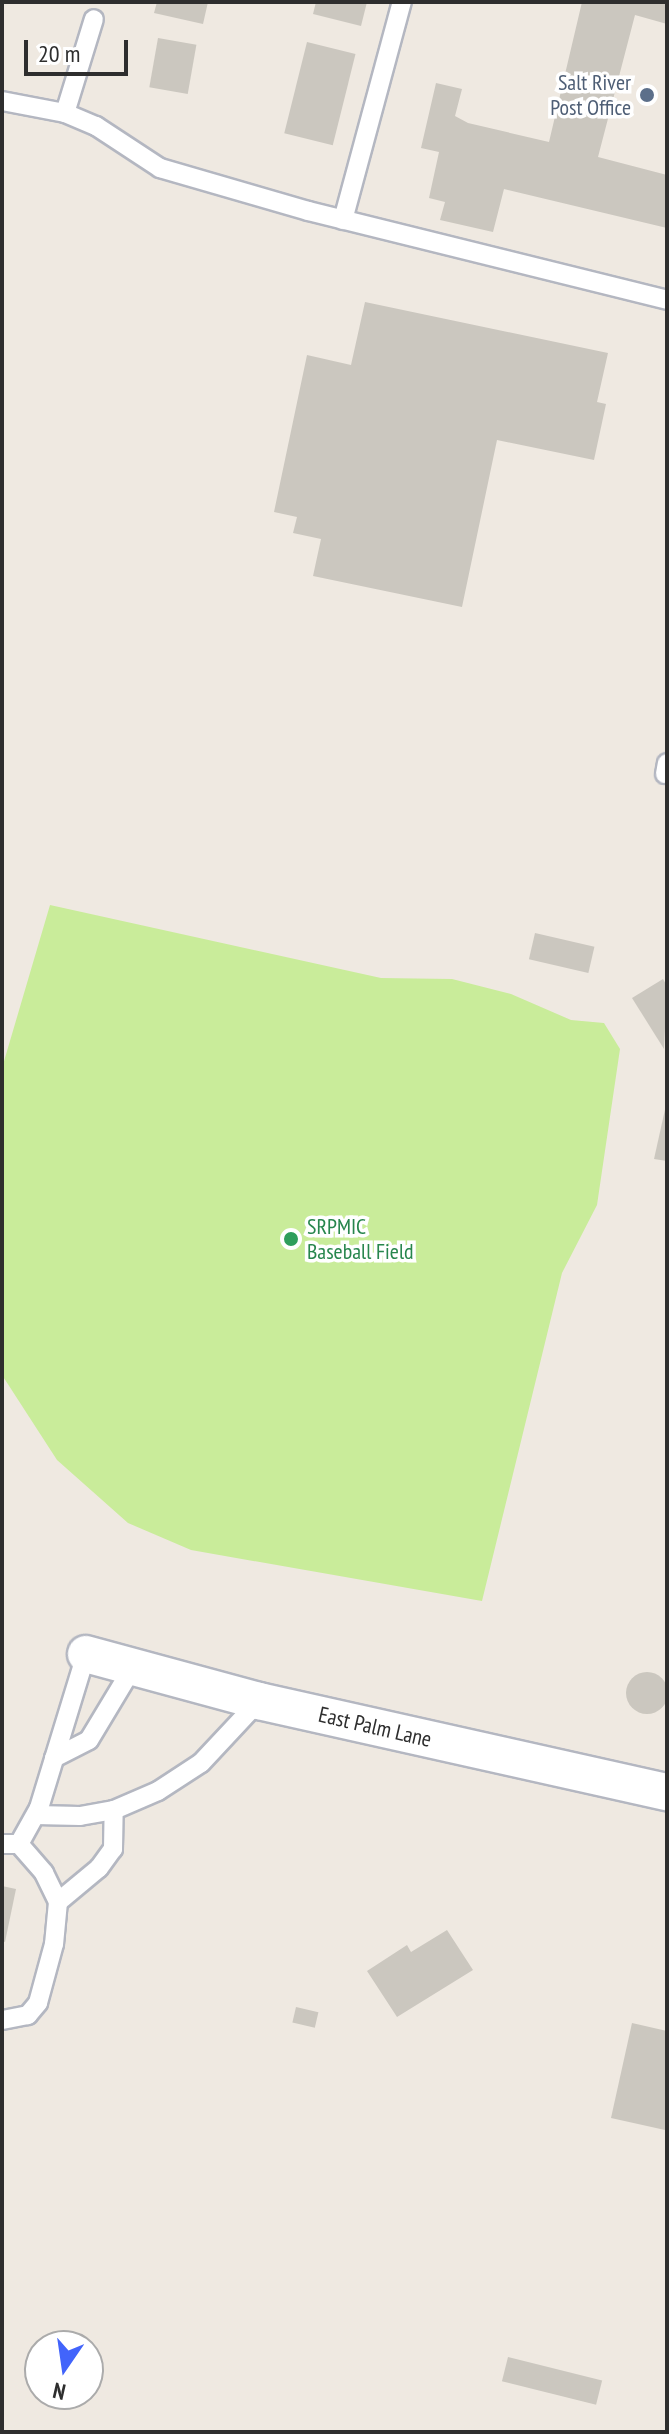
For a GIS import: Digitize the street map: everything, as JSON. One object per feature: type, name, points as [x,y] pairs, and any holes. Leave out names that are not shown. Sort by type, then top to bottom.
[{"type":"street","name":"East Palm Lane","points":[[86,1654],[259,1701],[667,1792]]},
{"type":"lane","points":[[343,220],[402,2]]},
{"type":"lane","points":[[65,113],[94,19]]},
{"type":"lane","points":[[2,101],[65,113],[96,126],[160,168],[343,220],[667,300]]},
{"type":"lane","points":[[2,2020],[28,2015],[38,2003],[54,1944],[58,1902],[44,1873],[10,1844],[36,1815],[86,1654]]},
{"type":"lane","points":[[54,1758],[89,1740],[133,1667]]},
{"type":"lane","points":[[36,1815],[80,1816],[114,1810],[158,1791],[201,1763],[259,1701]]},
{"type":"lane","points":[[58,1902],[99,1868],[113,1849],[114,1810]]},
{"type":"green space","name":"SRPMIC Baseball Field","points":[[50,905],[381,978],[452,979],[511,994],[571,1020],[604,1023],[620,1049],[597,1205],[562,1273],[482,1601],[191,1550],[128,1523],[57,1460],[2,1375],[2,1068]]},
{"type":"building","points":[[157,2],[208,2],[203,24],[154,13]]},
{"type":"building","points":[[316,2],[367,2],[361,26],[313,14]]},
{"type":"building","points":[[582,2],[667,2],[667,24],[635,15],[598,157],[667,175],[667,228],[504,189],[493,232],[440,220],[445,202],[429,198],[439,152],[421,148],[436,83],[462,89],[455,116],[468,123],[549,142]]},
{"type":"building","points":[[158,38],[196,45],[188,94],[149,87]]},
{"type":"building","points":[[307,42],[356,54],[333,145],[284,133]]},
{"type":"building","points":[[365,302],[608,353],[597,402],[606,404],[594,460],[497,440],[462,607],[313,576],[321,539],[293,533],[297,517],[274,512],[307,355],[351,365]]},
{"type":"building","points":[[535,933],[594,947],[588,973],[529,959]]},
{"type":"building","points":[[663,979],[667,986],[664,1049],[632,998]]},
{"type":"building","points":[[667,1106],[667,1161],[654,1159]]},
{"type":"building","points":[[647,1672],[662,1678],[668,1693],[662,1708],[647,1714],[632,1708],[626,1693],[632,1678]]},
{"type":"building","points":[[2,1886],[16,1889],[5,1942],[2,1941]]},
{"type":"building","points":[[447,1930],[473,1970],[397,2017],[367,1971],[407,1945],[411,1952]]},
{"type":"building","points":[[296,2007],[318,2012],[315,2028],[292,2023]]},
{"type":"building","points":[[632,2023],[667,2031],[665,2130],[611,2118]]},
{"type":"building","points":[[508,2357],[602,2380],[596,2405],[502,2381]]},
{"type":"place","name":"Salt River Post Office","points":[[647,95]]},
{"type":"place","name":"SRPMIC Baseball Field","points":[[291,1239]]}]
